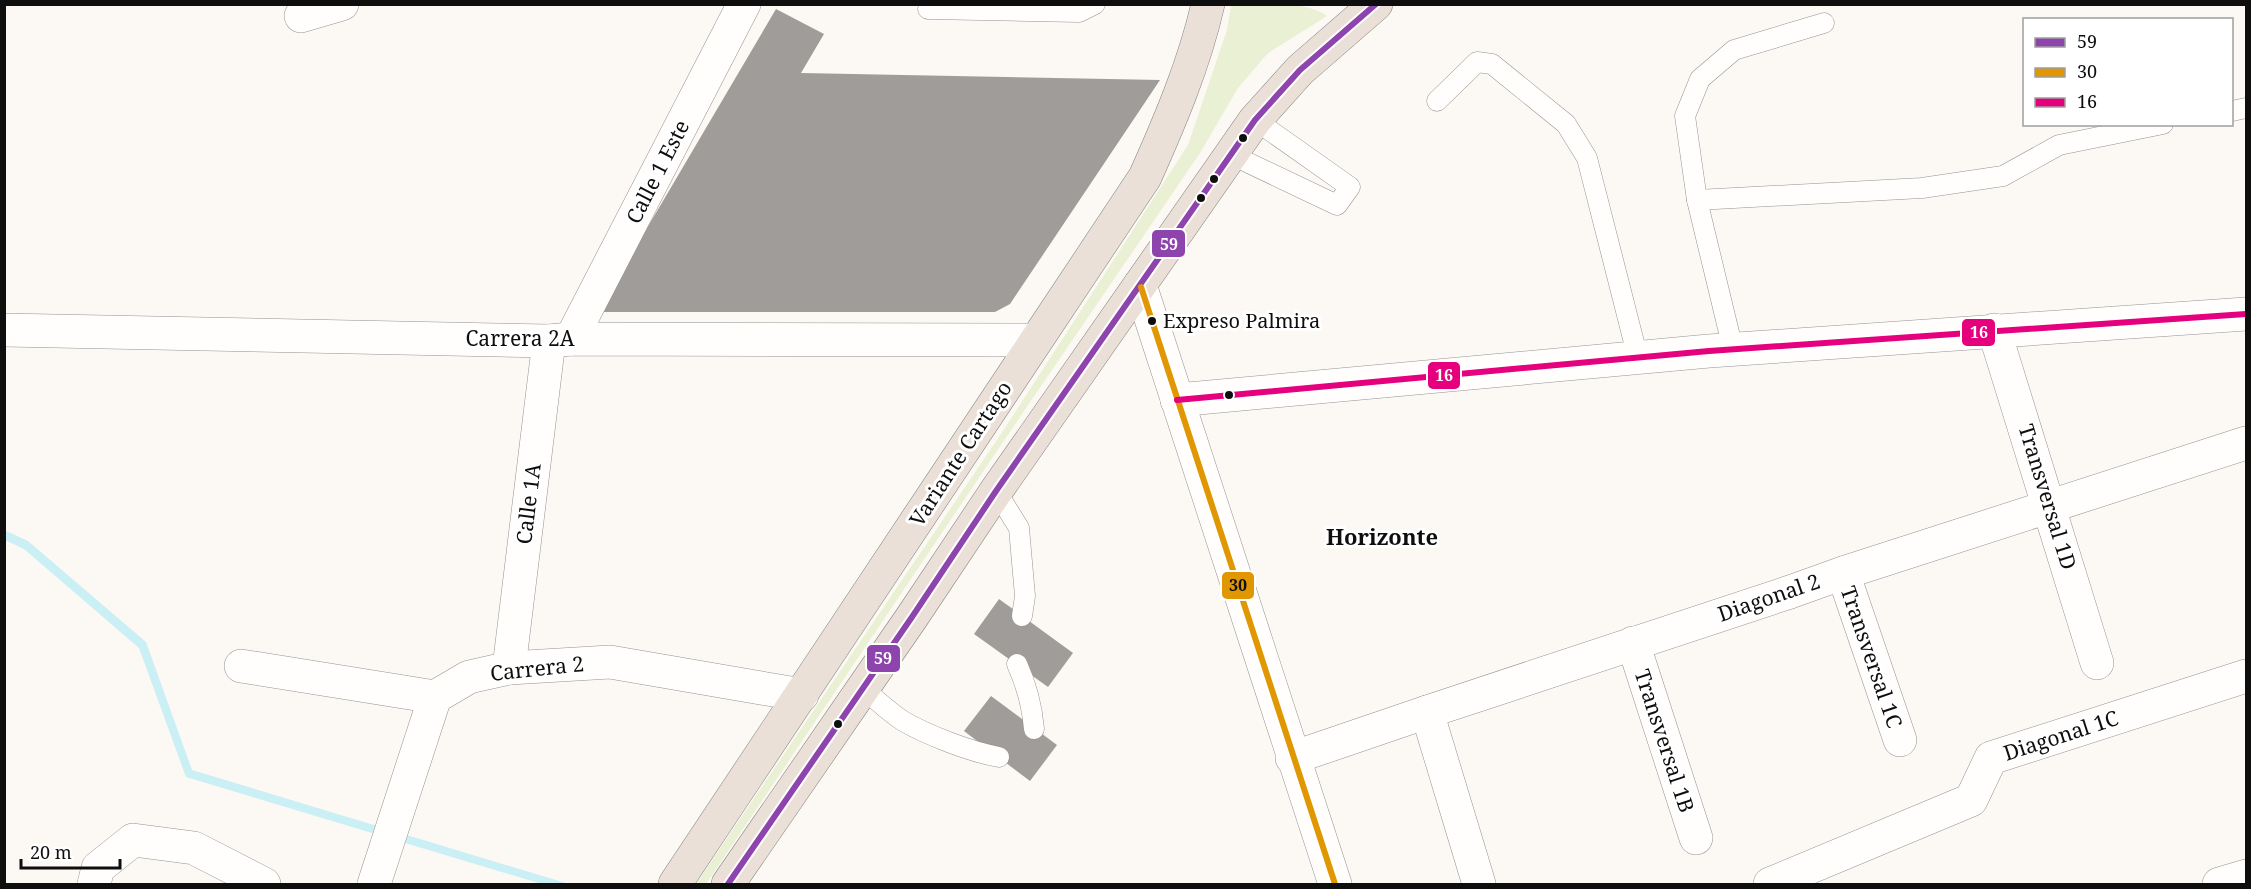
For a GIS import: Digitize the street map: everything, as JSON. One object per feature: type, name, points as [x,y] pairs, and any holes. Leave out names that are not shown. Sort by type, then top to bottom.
[{"type":"highway","name":"Variante Cartago","points":[[675,885],[1145,177],[1175,111],[1199,44],[1208,4]]},
{"type":"highway","points":[[728,885],[996,491],[1255,120],[1300,70],[1376,4]]},
{"type":"street","points":[[301,16],[342,4]]},
{"type":"street","name":"Calle 1 Este","points":[[560,340],[744,4]]},
{"type":"street","points":[[1140,285],[1335,885]]},
{"type":"street","points":[[1177,400],[1732,349],[2247,314]]},
{"type":"street","name":"Carrera 2A","points":[[4,330],[560,340],[1036,340]]},
{"type":"street","name":"Transversal 1D","points":[[1995,330],[2097,663]]},
{"type":"street","name":"Calle 1A","points":[[509,668],[560,340]]},
{"type":"street","name":"Diagonal 2","points":[[1292,758],[1426,711],[1843,573],[2247,443]]},
{"type":"street","name":"Transversal 1C","points":[[1843,573],[1900,740]]},
{"type":"street","name":"Transversal 1B","points":[[1632,643],[1696,838]]},
{"type":"street","name":"Carrera 2","points":[[435,697],[469,677],[509,668],[610,662],[802,695]]},
{"type":"street","points":[[241,666],[435,697],[377,875]]},
{"type":"street","name":"Diagonal 1C","points":[[1770,885],[1971,800],[1991,758],[2247,676]]},
{"type":"street","points":[[1426,711],[1479,885]]},
{"type":"street","points":[[94,885],[98,868],[133,840],[194,848],[264,885]]},
{"type":"street","points":[[2219,885],[2247,876]]},
{"type":"lane","points":[[928,9],[1079,12],[1095,4]]},
{"type":"lane","points":[[1732,349],[1697,200],[1685,116],[1700,79],[1734,50],[1824,23]]},
{"type":"lane","points":[[1437,101],[1477,62],[1492,64],[1566,124],[1587,158],[1638,358]]},
{"type":"lane","points":[[1230,154],[1337,205],[1350,187],[1255,120]]},
{"type":"lane","points":[[1697,200],[1922,188],[2003,176],[2059,145],[2153,126]]},
{"type":"lane","points":[[996,491],[1019,528],[1025,596],[1022,616]]},
{"type":"lane","points":[[1017,664],[1032,703],[1034,729]]},
{"type":"lane","points":[[863,689],[903,721],[982,754],[999,757]]},
{"type":"green space","points":[[1231,5],[1294,5],[1307,7],[1327,16],[1268,53],[1238,88],[1200,153],[706,884],[696,884],[1001,434],[1188,145],[1227,30]]},
{"type":"water","points":[[4,530],[28,541],[146,642],[192,770],[569,884],[542,884],[186,777],[139,648],[24,549],[5,540]]},
{"type":"building","points":[[776,9],[824,34],[801,73],[1160,80],[1010,304],[995,312],[603,312],[610,291]]},
{"type":"building","points":[[999,599],[1073,653],[1048,687],[974,634]]},
{"type":"building","points":[[991,696],[1057,745],[1030,781],[964,731]]},
{"type":"transit line","name":"59","points":[[728,884],[996,491],[1255,120],[1300,70],[1376,4]]},
{"type":"transit line","name":"30","points":[[1141,287],[1335,884]]},
{"type":"transit line","name":"16","points":[[1177,400],[1709,351],[2246,314]]},
{"type":"place","name":"Expreso Palmira","points":[[1152,321]]},
{"type":"district","name":"Horizonte","points":[[1382,537]]}]
